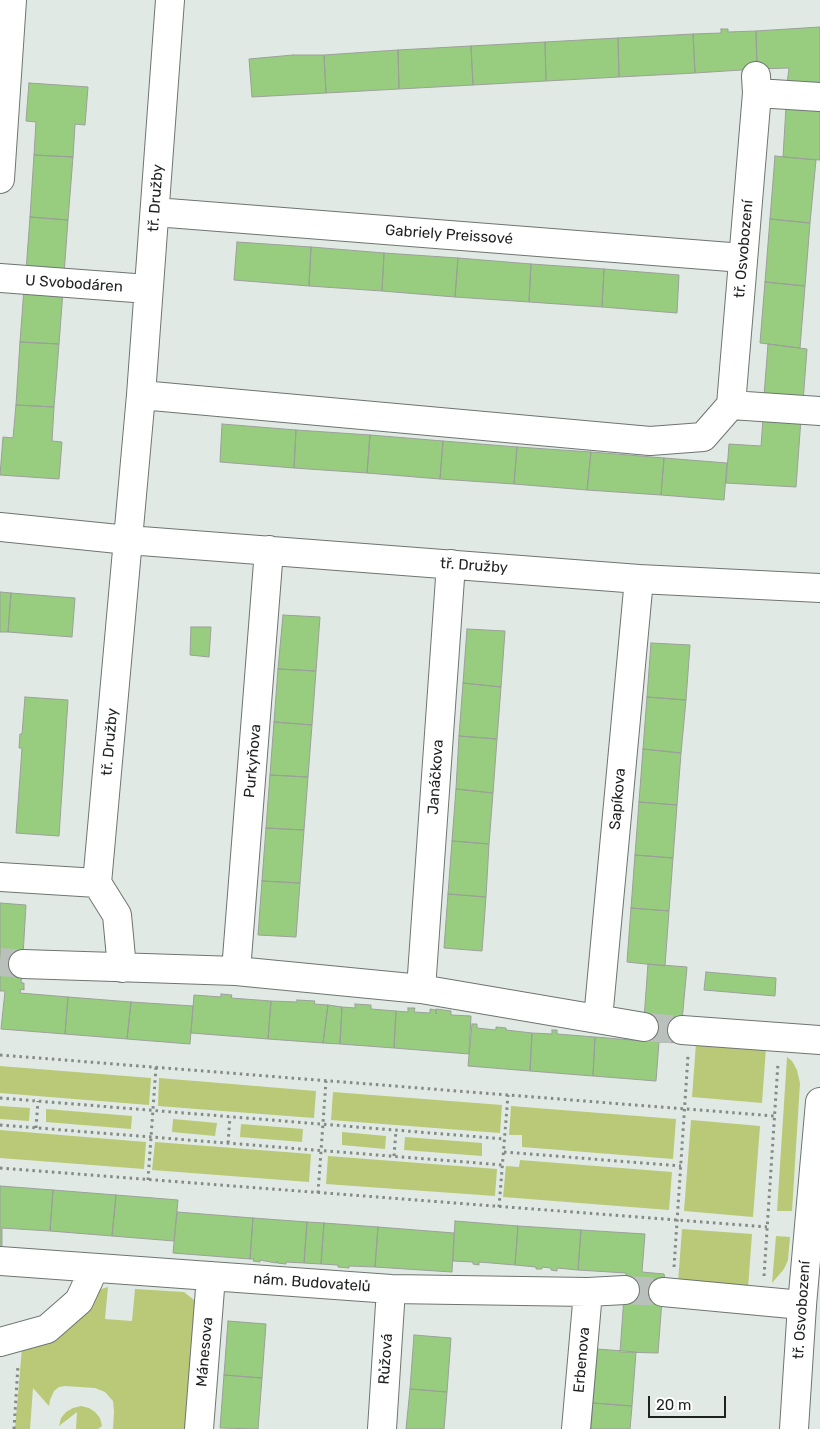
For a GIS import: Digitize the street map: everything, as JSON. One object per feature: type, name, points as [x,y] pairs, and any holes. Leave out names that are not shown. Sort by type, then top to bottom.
[{"type":"street","points":[[0,180],[12,0]]},
{"type":"street","name":"tř. Družby","points":[[97,883],[141,395],[170,0]]},
{"type":"street","name":"tř. Osvobození","points":[[731,405],[756,85],[820,97]]},
{"type":"street","name":"Gabriely Preissové","points":[[155,212],[743,258]]},
{"type":"street","name":"U Svobodáren","points":[[0,278],[148,289]]},
{"type":"street","points":[[141,395],[650,441],[702,437],[731,405],[820,411]]},
{"type":"street","name":"tř. Družby","points":[[0,527],[128,540],[639,579],[820,588]]},
{"type":"street","name":"Purkyňova","points":[[236,971],[269,550]]},
{"type":"street","name":"Janáčkova","points":[[421,989],[451,564]]},
{"type":"street","name":"Sapíkova","points":[[598,1019],[639,579]]},
{"type":"street","points":[[0,877],[97,883],[117,915],[122,968]]},
{"type":"street","points":[[23,964],[236,971],[421,989],[644,1027]]},
{"type":"street","points":[[686,1030],[820,1040]]},
{"type":"street","name":"tř. Osvobození","points":[[794,1429],[802,1305],[820,1102]]},
{"type":"street","name":"nám. Budovatelů","points":[[0,1261],[391,1289],[588,1292],[625,1290]]},
{"type":"street","points":[[10,1340],[47,1328],[79,1301],[94,1269]]},
{"type":"street","name":"Mánesova","points":[[199,1429],[211,1276]]},
{"type":"street","name":"Růžová","points":[[382,1429],[391,1289]]},
{"type":"street","name":"Erbenova","points":[[576,1429],[588,1292]]},
{"type":"street","points":[[667,1293],[802,1305]]},
{"type":"path","points":[[667,1293],[677,1220],[685,1109],[686,1030]]},
{"type":"path","points":[[762,1302],[780,1037]]},
{"type":"path","points":[[0,1055],[775,1116]]},
{"type":"path","points":[[148,1180],[156,1067]]},
{"type":"path","points":[[318,1193],[326,1081]]},
{"type":"path","points":[[499,1207],[508,1095]]},
{"type":"path","points":[[0,1098],[505,1139]]},
{"type":"path","points":[[36,1128],[38,1101]]},
{"type":"path","points":[[228,1143],[230,1117]]},
{"type":"path","points":[[0,1125],[503,1165]]},
{"type":"path","points":[[394,1156],[396,1130]]},
{"type":"path","points":[[504,1152],[680,1166]]},
{"type":"path","points":[[0,1168],[767,1227]]},
{"type":"path","points":[[10,1340],[14,1429]]},
{"type":"green space","points":[[696,1043],[766,1048],[762,1103],[692,1097]]},
{"type":"green space","points":[[787,1057],[792,1061],[797,1070],[800,1083],[792,1211],[777,1211]]},
{"type":"green space","points":[[0,1066],[151,1078],[149,1105],[0,1093]]},
{"type":"green space","points":[[159,1078],[316,1091],[314,1118],[158,1106]]},
{"type":"green space","points":[[333,1092],[502,1105],[500,1133],[331,1120]]},
{"type":"green space","points":[[0,1106],[30,1108],[29,1121],[0,1119]]},
{"type":"green space","points":[[511,1106],[676,1119],[673,1159],[522,1147],[522,1135],[509,1135]]},
{"type":"green space","points":[[46,1109],[132,1116],[131,1129],[46,1122]]},
{"type":"green space","points":[[173,1119],[217,1123],[215,1136],[172,1132]]},
{"type":"green space","points":[[691,1120],[760,1126],[753,1217],[684,1211]]},
{"type":"green space","points":[[241,1124],[303,1129],[302,1142],[240,1137]]},
{"type":"green space","points":[[0,1130],[146,1142],[144,1169],[0,1158]]},
{"type":"green space","points":[[342,1132],[386,1136],[385,1149],[342,1145]]},
{"type":"green space","points":[[405,1137],[482,1143],[482,1156],[404,1150]]},
{"type":"green space","points":[[155,1142],[311,1154],[309,1182],[152,1170]]},
{"type":"green space","points":[[328,1156],[497,1169],[495,1196],[326,1184]]},
{"type":"green space","points":[[520,1160],[672,1172],[669,1210],[503,1197],[506,1166],[519,1167]]},
{"type":"green space","points":[[682,1229],[752,1234],[748,1288],[678,1283]]},
{"type":"green space","points":[[776,1236],[790,1237],[788,1260],[784,1269],[772,1283]]},
{"type":"green space","points":[[108,1287],[105,1319],[132,1321],[135,1289],[184,1292],[194,1300],[198,1309],[190,1429],[113,1429],[113,1401],[105,1392],[95,1388],[65,1386],[59,1387],[54,1391],[49,1406],[33,1388],[30,1429],[15,1429],[22,1348],[98,1290]]},
{"type":"green space","points":[[81,1406],[95,1412],[100,1418],[102,1426],[98,1429],[76,1429],[77,1412],[59,1426],[61,1418],[66,1412]]},
{"type":"building","points":[[820,27],[820,88],[787,84],[789,68],[757,69],[756,31]]},
{"type":"building","points":[[721,29],[728,29],[728,32],[756,31],[757,69],[695,73],[693,34],[721,33]]},
{"type":"building","points":[[693,34],[695,73],[619,77],[618,38]]},
{"type":"building","points":[[618,38],[619,77],[546,81],[545,42]]},
{"type":"building","points":[[545,42],[546,81],[473,85],[471,46]]},
{"type":"building","points":[[471,46],[473,85],[399,89],[398,50]]},
{"type":"building","points":[[398,50],[399,89],[326,93],[324,55]]},
{"type":"building","points":[[293,55],[324,55],[326,93],[252,97],[249,59]]},
{"type":"building","points":[[29,83],[88,87],[85,125],[75,124],[73,157],[34,155],[36,122],[26,121]]},
{"type":"building","points":[[820,106],[820,160],[783,157],[786,107]]},
{"type":"building","points":[[34,155],[73,157],[68,220],[30,217]]},
{"type":"building","points":[[775,156],[816,160],[810,223],[770,219]]},
{"type":"building","points":[[30,217],[68,220],[64,274],[26,271]]},
{"type":"building","points":[[770,219],[810,223],[805,286],[765,282]]},
{"type":"building","points":[[237,242],[311,247],[309,286],[234,280]]},
{"type":"building","points":[[311,247],[384,253],[382,291],[309,286]]},
{"type":"building","points":[[384,253],[458,258],[455,297],[382,291]]},
{"type":"building","points":[[458,258],[531,264],[529,302],[455,297]]},
{"type":"building","points":[[531,264],[604,269],[602,307],[529,302]]},
{"type":"building","points":[[604,269],[679,275],[677,313],[602,307]]},
{"type":"building","points":[[765,282],[805,286],[800,348],[760,343]]},
{"type":"building","points":[[24,288],[63,291],[59,344],[20,342]]},
{"type":"building","points":[[20,342],[59,344],[54,407],[16,405]]},
{"type":"building","points":[[768,344],[807,349],[803,402],[764,396]]},
{"type":"building","points":[[16,405],[54,407],[52,441],[62,442],[59,479],[0,475],[3,437],[13,438]]},
{"type":"building","points":[[763,419],[801,419],[796,487],[726,483],[729,444],[761,446]]},
{"type":"building","points":[[222,424],[296,430],[294,468],[220,462]]},
{"type":"building","points":[[296,430],[370,435],[367,473],[294,468]]},
{"type":"building","points":[[370,435],[443,441],[440,479],[367,473]]},
{"type":"building","points":[[443,441],[517,447],[514,484],[440,479]]},
{"type":"building","points":[[517,447],[591,452],[587,490],[514,484]]},
{"type":"building","points":[[591,452],[664,458],[661,495],[587,490]]},
{"type":"building","points":[[664,458],[727,463],[724,500],[661,495]]},
{"type":"building","points":[[0,592],[11,593],[8,632],[0,632]]},
{"type":"building","points":[[11,593],[75,598],[72,637],[8,632]]},
{"type":"building","points":[[283,615],[320,617],[316,671],[278,669]]},
{"type":"building","points":[[191,627],[211,627],[209,657],[190,655]]},
{"type":"building","points":[[467,629],[505,631],[501,687],[463,683]]},
{"type":"building","points":[[651,643],[690,645],[686,700],[647,697]]},
{"type":"building","points":[[278,669],[316,671],[312,725],[274,722]]},
{"type":"building","points":[[463,683],[501,687],[497,739],[459,736]]},
{"type":"building","points":[[25,697],[68,700],[59,836],[16,833],[22,748],[19,748]]},
{"type":"building","points":[[647,697],[686,700],[681,753],[643,749]]},
{"type":"building","points":[[274,722],[312,725],[308,777],[270,775]]},
{"type":"building","points":[[459,736],[497,739],[493,793],[456,789]]},
{"type":"building","points":[[643,749],[681,753],[677,805],[639,802]]},
{"type":"building","points":[[270,775],[308,777],[304,830],[266,828]]},
{"type":"building","points":[[456,789],[493,793],[489,844],[452,841]]},
{"type":"building","points":[[639,802],[677,805],[673,858],[635,855]]},
{"type":"building","points":[[266,828],[304,830],[300,883],[262,881]]},
{"type":"building","points":[[452,841],[489,844],[486,897],[448,894]]},
{"type":"building","points":[[635,855],[673,858],[669,911],[631,908]]},
{"type":"building","points":[[262,881],[300,883],[296,937],[258,935]]},
{"type":"building","points":[[448,894],[486,897],[482,951],[444,948]]},
{"type":"building","points":[[0,903],[26,905],[23,955],[0,953]]},
{"type":"building","points":[[631,908],[669,911],[665,966],[627,962]]},
{"type":"building","points":[[0,953],[23,955],[22,972],[0,970]]},
{"type":"building","points":[[648,964],[687,967],[682,1021],[644,1019]]},
{"type":"building","points":[[0,970],[22,972],[21,983],[24,983],[24,990],[21,989],[20,993],[68,997],[65,1034],[1,1029],[5,991],[0,991]]},
{"type":"building","points":[[706,972],[776,978],[775,996],[704,990]]},
{"type":"building","points":[[221,994],[232,995],[231,998],[271,1001],[268,1039],[191,1033],[194,995],[221,997]]},
{"type":"building","points":[[68,997],[131,1002],[127,1039],[65,1034]]},
{"type":"building","points":[[297,1000],[315,1001],[314,1004],[328,1005],[323,1043],[268,1039],[271,1001],[297,1002]]},
{"type":"building","points":[[131,1002],[193,1006],[190,1044],[127,1039]]},
{"type":"building","points":[[355,1004],[371,1005],[371,1009],[396,1011],[394,1048],[340,1044],[342,1007],[355,1008]]},
{"type":"building","points":[[328,1005],[342,1007],[340,1044],[323,1043]]},
{"type":"building","points":[[408,1008],[415,1008],[414,1012],[430,1013],[430,1009],[436,1009],[451,1011],[451,1015],[471,1016],[469,1054],[394,1048],[396,1011],[408,1012]]},
{"type":"building","points":[[644,1019],[682,1021],[681,1038],[643,1035]]},
{"type":"building","points":[[472,1024],[477,1024],[477,1028],[496,1030],[496,1027],[532,1033],[530,1071],[468,1066]]},
{"type":"building","points":[[552,1030],[557,1030],[557,1034],[595,1037],[593,1076],[530,1071],[532,1033],[552,1034]]},
{"type":"building","points":[[643,1035],[681,1038],[681,1043],[659,1042],[656,1081],[593,1076],[595,1037],[643,1041]]},
{"type":"building","points":[[0,1186],[53,1190],[50,1231],[2,1228],[2,1247],[0,1248]]},
{"type":"building","points":[[53,1190],[116,1195],[112,1236],[50,1231]]},
{"type":"building","points":[[116,1195],[178,1200],[174,1241],[112,1236]]},
{"type":"building","points":[[177,1212],[253,1218],[250,1259],[173,1253]]},
{"type":"building","points":[[253,1218],[307,1222],[304,1263],[286,1262],[286,1264],[277,1263],[277,1261],[276,1263],[260,1260],[260,1262],[250,1259]]},
{"type":"building","points":[[455,1221],[518,1226],[515,1265],[479,1262],[479,1265],[473,1264],[473,1262],[453,1261]]},
{"type":"building","points":[[307,1222],[324,1223],[321,1264],[304,1263]]},
{"type":"building","points":[[324,1223],[378,1227],[375,1267],[349,1266],[349,1268],[321,1264]]},
{"type":"building","points":[[518,1226],[581,1230],[578,1270],[557,1268],[557,1271],[551,1270],[551,1268],[542,1267],[542,1269],[536,1269],[536,1267],[515,1265]]},
{"type":"building","points":[[378,1227],[454,1233],[452,1272],[375,1267]]},
{"type":"building","points":[[581,1230],[645,1234],[642,1272],[664,1274],[665,1280],[626,1278],[626,1273],[578,1270]]},
{"type":"building","points":[[626,1278],[664,1281],[662,1300],[624,1297]]},
{"type":"building","points":[[624,1297],[662,1300],[658,1353],[620,1352]]},
{"type":"building","points":[[228,1321],[266,1324],[262,1378],[224,1375]]},
{"type":"building","points":[[414,1335],[451,1338],[447,1392],[410,1389]]},
{"type":"building","points":[[597,1349],[636,1352],[632,1406],[593,1403]]},
{"type":"building","points":[[224,1375],[262,1378],[258,1429],[220,1428]]},
{"type":"building","points":[[410,1389],[447,1392],[444,1429],[406,1429]]},
{"type":"building","points":[[593,1403],[632,1406],[630,1429],[591,1429]]},
{"type":"tunnel","points":[[0,962],[23,964]]},
{"type":"tunnel","points":[[644,1027],[682,1030]]},
{"type":"tunnel","points":[[625,1290],[663,1292]]}]
